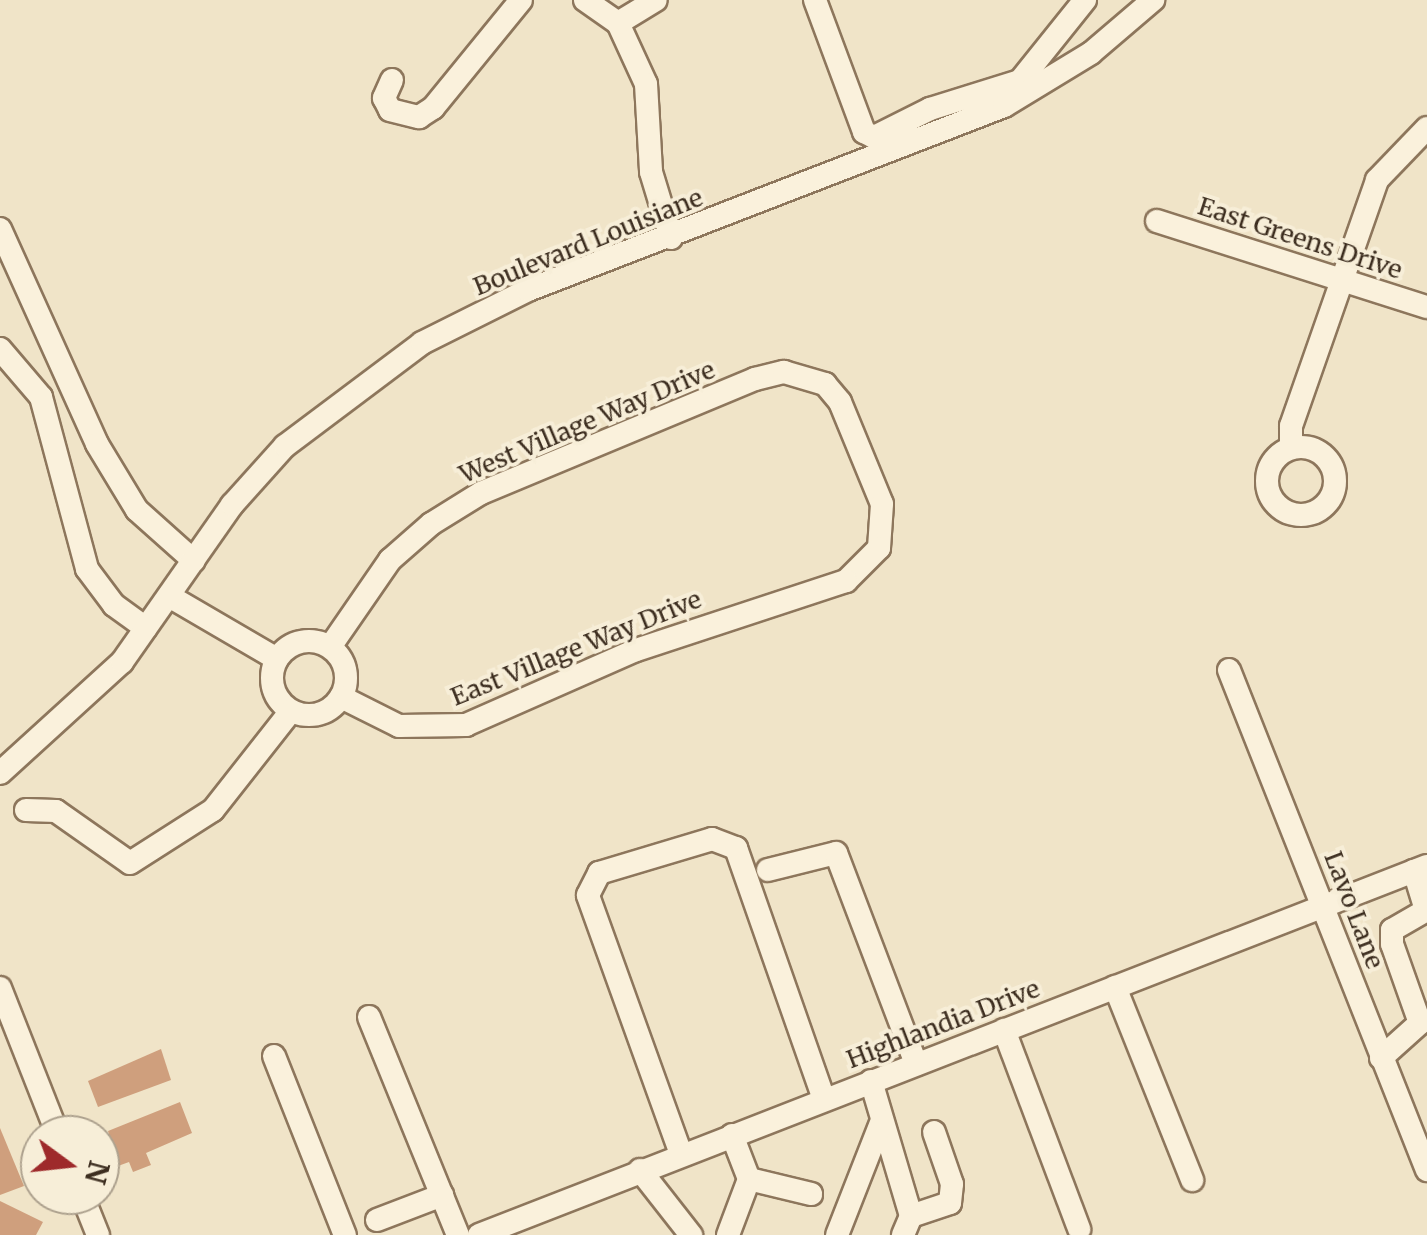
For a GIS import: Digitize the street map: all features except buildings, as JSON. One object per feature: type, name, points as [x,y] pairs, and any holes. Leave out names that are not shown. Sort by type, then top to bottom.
[{"type":"street","points":[[392,80],[384,98],[390,110],[418,117],[520,0]]},
{"type":"street","points":[[586,0],[618,24],[646,84],[652,172],[671,238]]},
{"type":"street","points":[[618,24],[656,0]]},
{"type":"street","points":[[815,0],[864,132],[874,136],[1028,76],[1085,0]]},
{"type":"street","name":"Boulevard Louisiane","points":[[0,774],[64,722],[146,628],[285,446],[342,397],[422,344],[528,290],[671,238],[1004,106],[1091,53],[1153,0]]},
{"type":"street","points":[[1291,448],[1291,426],[1377,180],[1427,128]]},
{"type":"street","name":"East Greens Drive","points":[[1157,222],[1427,307]]},
{"type":"street","points":[[0,229],[97,444],[137,510],[194,561]]},
{"type":"street","points":[[0,349],[41,397],[87,569],[114,605],[146,628]]},
{"type":"street","name":"West Village Way Drive","points":[[330,646],[390,560],[481,493],[755,379],[806,374],[840,402],[882,504],[879,548]]},
{"type":"street","points":[[60,457],[97,444]]},
{"type":"street","name":"East Village Way Drive","points":[[341,697],[400,726],[466,725],[636,650],[846,581],[879,548]]},
{"type":"street","points":[[169,596],[277,660]]},
{"type":"street","points":[[297,642],[330,646],[345,666],[341,697],[318,715],[291,711],[274,690],[277,660],[297,642]]},
{"type":"street","name":"Lavo Lane","points":[[1229,670],[1427,1170]]},
{"type":"street","points":[[26,810],[56,811],[130,863],[213,810],[291,711]]},
{"type":"street","points":[[682,1154],[588,895],[599,873],[712,840],[736,848],[824,1099]]},
{"type":"street","points":[[768,870],[836,852],[916,1064]]},
{"type":"street","points":[[1381,1058],[1420,1023],[1392,944],[1392,930],[1426,910],[1420,869]]},
{"type":"street","name":"Highlandia Drive","points":[[485,1234],[640,1170],[1420,869]]},
{"type":"street","points":[[1115,987],[1192,1180]]},
{"type":"street","points":[[0,988],[50,1115]]},
{"type":"street","points":[[369,1017],[458,1235]]},
{"type":"street","points":[[1004,1030],[1079,1229]]},
{"type":"street","points":[[274,1056],[341,1234]]},
{"type":"street","points":[[870,1081],[907,1226],[950,1202],[952,1184],[934,1132]]},
{"type":"street","points":[[837,1235],[882,1120]]},
{"type":"street","points":[[728,1235],[748,1180],[732,1135]]},
{"type":"street","points":[[640,1170],[690,1235]]},
{"type":"street","points":[[748,1180],[811,1194]]},
{"type":"street","points":[[376,1220],[442,1195]]}]
